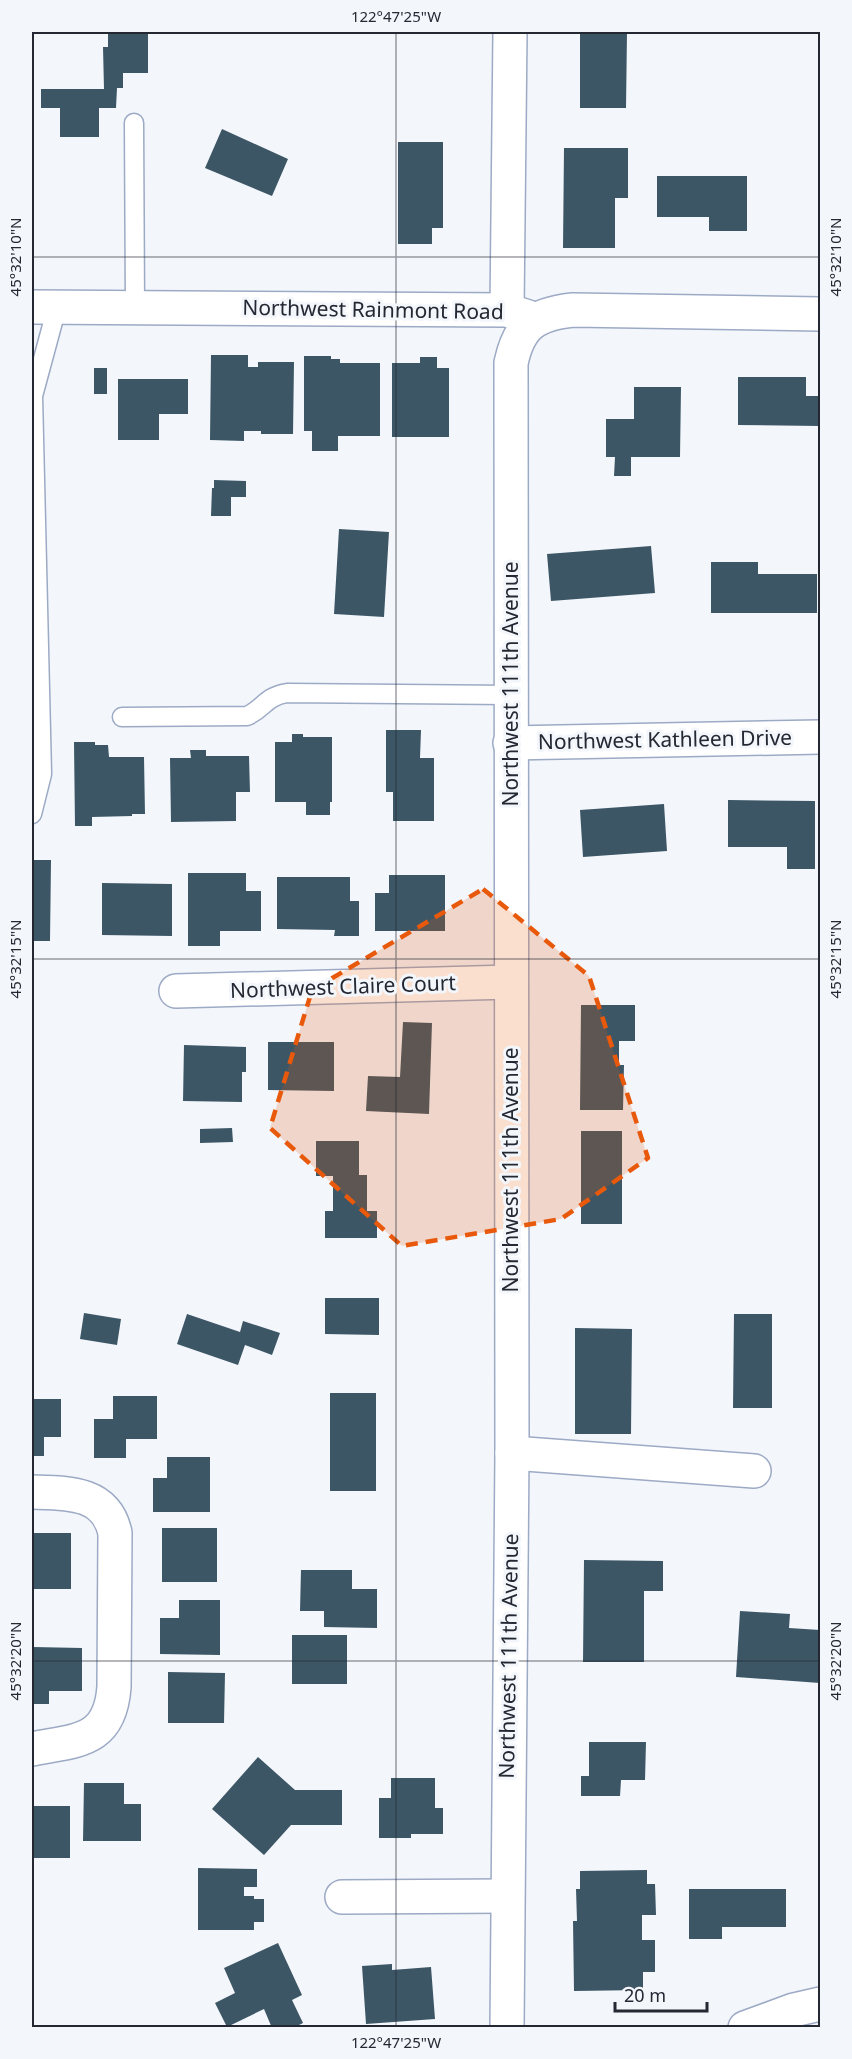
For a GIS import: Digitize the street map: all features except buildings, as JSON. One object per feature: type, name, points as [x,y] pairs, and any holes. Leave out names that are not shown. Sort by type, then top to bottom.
[{"type":"street","points":[[510,32],[520,314]]},
{"type":"street","name":"Northwest Rainmont Road","points":[[44,307],[520,314],[573,310],[820,314]]},
{"type":"street","name":"Northwest 111th Avenue","points":[[507,2028],[506,1896],[512,1453],[511,363],[514,350],[523,332],[520,314]]},
{"type":"street","name":"Northwest Kathleen Drive","points":[[510,743],[820,737]]},
{"type":"street","name":"Northwest Claire Court","points":[[176,992],[511,982]]},
{"type":"street","points":[[512,1453],[754,1471]]},
{"type":"street","points":[[32,1492],[70,1493],[91,1499],[112,1520],[115,1545],[114,1688],[113,1701],[107,1716],[100,1729],[81,1738],[32,1749]]},
{"type":"street","points":[[342,1897],[506,1896]]},
{"type":"street","points":[[745,2028],[794,2010],[820,2004]]},
{"type":"lane","points":[[134,123],[135,308]]},
{"type":"lane","points":[[32,814],[42,774],[33,396],[44,307]]},
{"type":"lane","points":[[122,717],[247,716],[275,695],[288,693],[511,695]]},
{"type":"highlighted area","points":[[483,889],[589,976],[648,1158],[561,1219],[402,1246],[270,1128],[312,990]]}]
